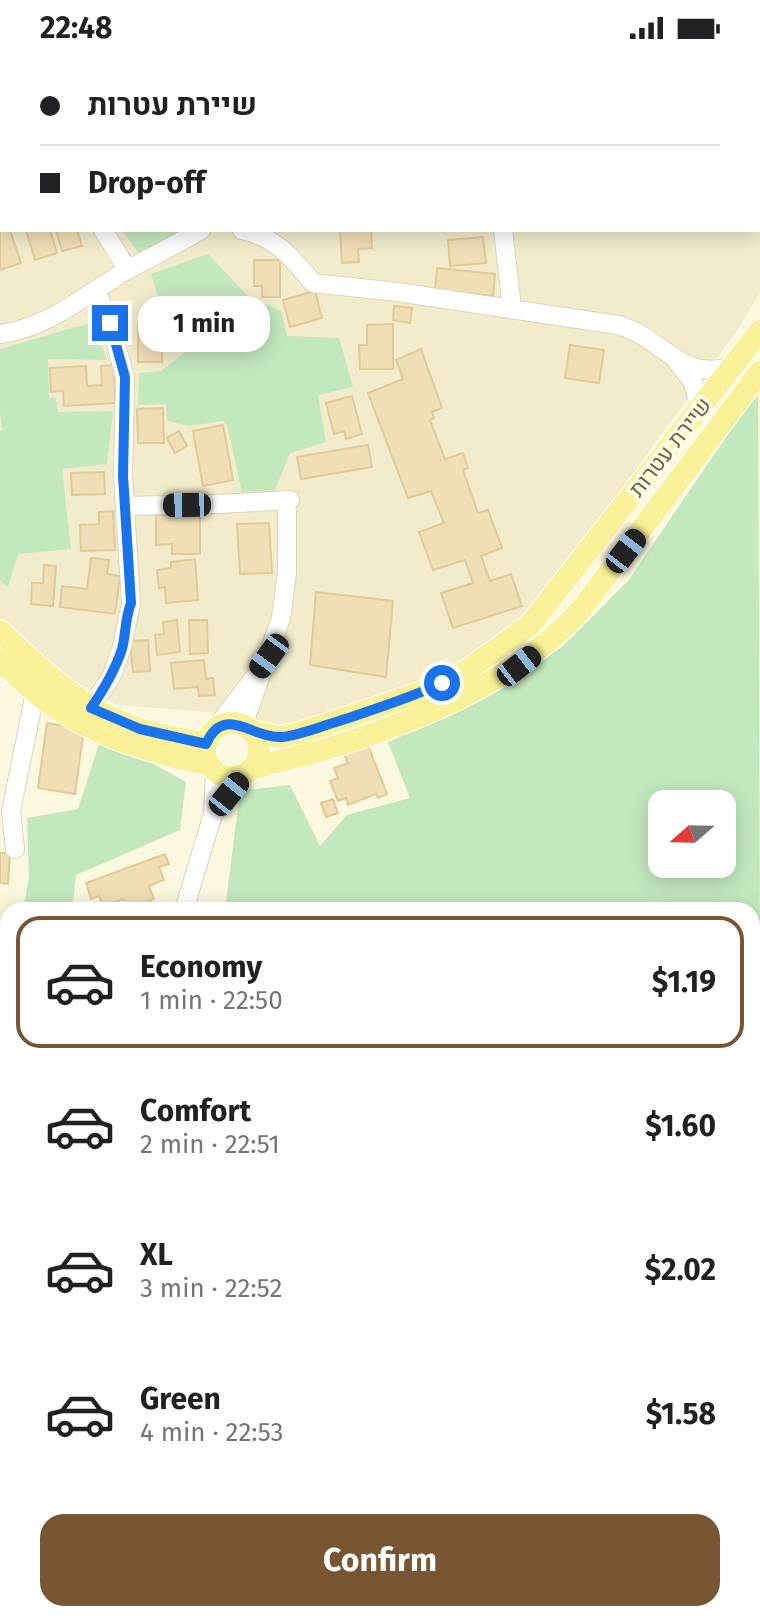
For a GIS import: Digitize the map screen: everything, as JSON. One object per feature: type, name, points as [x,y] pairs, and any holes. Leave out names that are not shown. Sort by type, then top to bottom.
[{"type":"main road","name":"שיירת עטרות","points":[[250,730],[281,737],[372,710],[462,674],[530,625],[760,331]]},
{"type":"main road","name":"שיירת עטרות","points":[[248,772],[426,715],[519,666],[556,636],[580,611],[760,372]]},
{"type":"main road","points":[[0,631],[49,678],[91,708],[140,729],[211,752],[224,776],[236,778],[248,772],[259,754],[259,744],[250,730],[231,723],[211,752]]},
{"type":"main road","points":[[0,660],[54,707],[96,730],[163,755],[211,752]]},
{"type":"street","points":[[104,232],[128,270]]},
{"type":"street","points":[[0,334],[37,323],[197,232]]},
{"type":"street","points":[[252,232],[261,234],[293,258],[313,283],[512,308],[632,329],[671,355],[705,372],[733,366]]},
{"type":"street","points":[[503,232],[512,308]]},
{"type":"street","points":[[91,708],[112,675],[122,647],[126,614],[131,603],[123,476],[125,377],[110,323],[96,291]]},
{"type":"street","points":[[671,355],[693,382],[700,409]]},
{"type":"street","points":[[125,506],[288,505],[285,593],[277,635],[245,720],[250,730]]},
{"type":"street","points":[[186,902],[213,814],[211,752],[269,656]]},
{"type":"street","points":[[15,849],[11,811],[35,693]]},
{"type":"street","points":[[213,814],[248,772]]},
{"type":"shaded area","points":[[0,232],[760,232],[760,292],[739,328],[530,615],[437,675],[280,735],[230,714],[118,705],[0,640]]},
{"type":"green space","points":[[124,232],[178,232],[139,254]]},
{"type":"green space","points":[[208,254],[248,296],[281,311],[287,336],[339,338],[353,387],[318,395],[326,442],[290,453],[275,490],[242,492],[227,425],[223,421],[189,426],[167,421],[166,404],[138,405],[139,373],[161,371],[193,346],[188,301],[160,302],[151,274]]},
{"type":"green space","points":[[93,322],[107,360],[48,359],[49,398],[56,398],[58,412],[113,411],[107,464],[62,469],[71,549],[18,554],[8,587],[0,580],[0,431],[3,430],[0,349]]},
{"type":"green space","points":[[758,390],[760,902],[226,902],[240,791],[290,785],[320,846],[347,815],[410,798],[388,742],[478,701],[563,646],[628,581]]},
{"type":"green space","points":[[102,735],[186,782],[180,830],[76,875],[73,902],[24,902],[29,878],[27,818],[78,809]]},
{"type":"building","points":[[0,232],[11,232],[21,263],[0,270]]},
{"type":"building","points":[[27,232],[51,232],[57,253],[35,260]]},
{"type":"building","points":[[57,232],[78,232],[82,246],[62,251]]},
{"type":"building","points":[[340,232],[371,232],[372,248],[358,249],[359,262],[342,263]]},
{"type":"building","points":[[483,237],[486,263],[450,266],[448,240]]},
{"type":"building","points":[[254,260],[280,260],[280,297],[262,297],[262,286],[254,286]]},
{"type":"building","points":[[437,268],[495,274],[493,296],[435,290]]},
{"type":"building","points":[[315,291],[322,318],[290,327],[283,300]]},
{"type":"building","points":[[170,306],[188,306],[188,337],[179,337],[179,351],[162,351],[162,362],[138,362],[138,324],[170,324]]},
{"type":"building","points":[[394,306],[412,308],[410,323],[393,320]]},
{"type":"building","points":[[393,324],[393,369],[360,369],[359,345],[367,345],[367,325]]},
{"type":"building","points":[[570,345],[604,350],[599,383],[565,378]]},
{"type":"building","points":[[421,349],[442,408],[432,412],[434,418],[430,420],[445,459],[463,453],[468,468],[463,470],[478,513],[488,510],[502,548],[481,556],[490,581],[511,574],[522,606],[453,628],[441,593],[473,583],[465,560],[433,570],[419,532],[444,523],[431,491],[408,498],[368,393],[403,379],[396,360]]},
{"type":"building","points":[[114,365],[115,403],[64,406],[63,391],[51,392],[50,368],[86,366],[87,386],[102,385],[101,366]]},
{"type":"building","points":[[352,396],[362,434],[346,439],[344,431],[334,434],[326,403]]},
{"type":"building","points":[[163,408],[164,443],[138,443],[137,409]]},
{"type":"building","points":[[223,425],[233,480],[203,486],[193,431]]},
{"type":"building","points":[[179,431],[187,446],[175,453],[167,438]]},
{"type":"building","points":[[368,445],[372,467],[301,479],[297,457]]},
{"type":"building","points":[[104,472],[105,494],[72,495],[71,473]]},
{"type":"building","points":[[113,511],[115,550],[81,551],[80,525],[99,524],[99,512]]},
{"type":"building","points":[[200,511],[200,554],[172,554],[172,544],[156,545],[156,512]]},
{"type":"building","points":[[269,523],[272,573],[240,574],[237,524]]},
{"type":"building","points":[[91,558],[109,560],[107,574],[120,576],[115,614],[60,607],[62,586],[87,589]]},
{"type":"building","points":[[195,559],[198,600],[166,603],[165,587],[159,588],[157,570],[171,568],[171,562]]},
{"type":"building","points":[[44,565],[56,566],[53,606],[31,604],[32,583],[43,583]]},
{"type":"building","points":[[316,592],[393,601],[386,677],[310,665]]},
{"type":"building","points":[[177,620],[180,652],[157,655],[155,635],[164,634],[163,622]]},
{"type":"building","points":[[189,620],[207,620],[208,653],[190,654]]},
{"type":"building","points":[[148,640],[150,671],[133,672],[130,641]]},
{"type":"building","points":[[204,660],[206,679],[213,678],[215,695],[199,696],[198,687],[174,689],[171,663]]},
{"type":"building","points":[[47,723],[84,729],[75,794],[38,788]]},
{"type":"building","points":[[366,740],[387,794],[378,798],[376,794],[348,805],[346,798],[338,801],[330,781],[338,778],[334,768],[348,763],[342,749]]},
{"type":"building","points":[[333,799],[338,813],[326,817],[321,803]]},
{"type":"building","points":[[0,853],[10,853],[8,884],[0,883]]},
{"type":"building","points":[[165,854],[169,864],[159,867],[164,880],[149,886],[154,899],[147,902],[124,902],[123,899],[101,902],[99,896],[91,899],[86,883]]},
{"type":"route","points":[[110,323],[125,377],[123,476],[131,603],[126,614],[122,647],[112,675],[91,708],[140,729],[206,744],[215,729],[231,723],[267,736],[281,737],[372,710],[442,683]]}]
